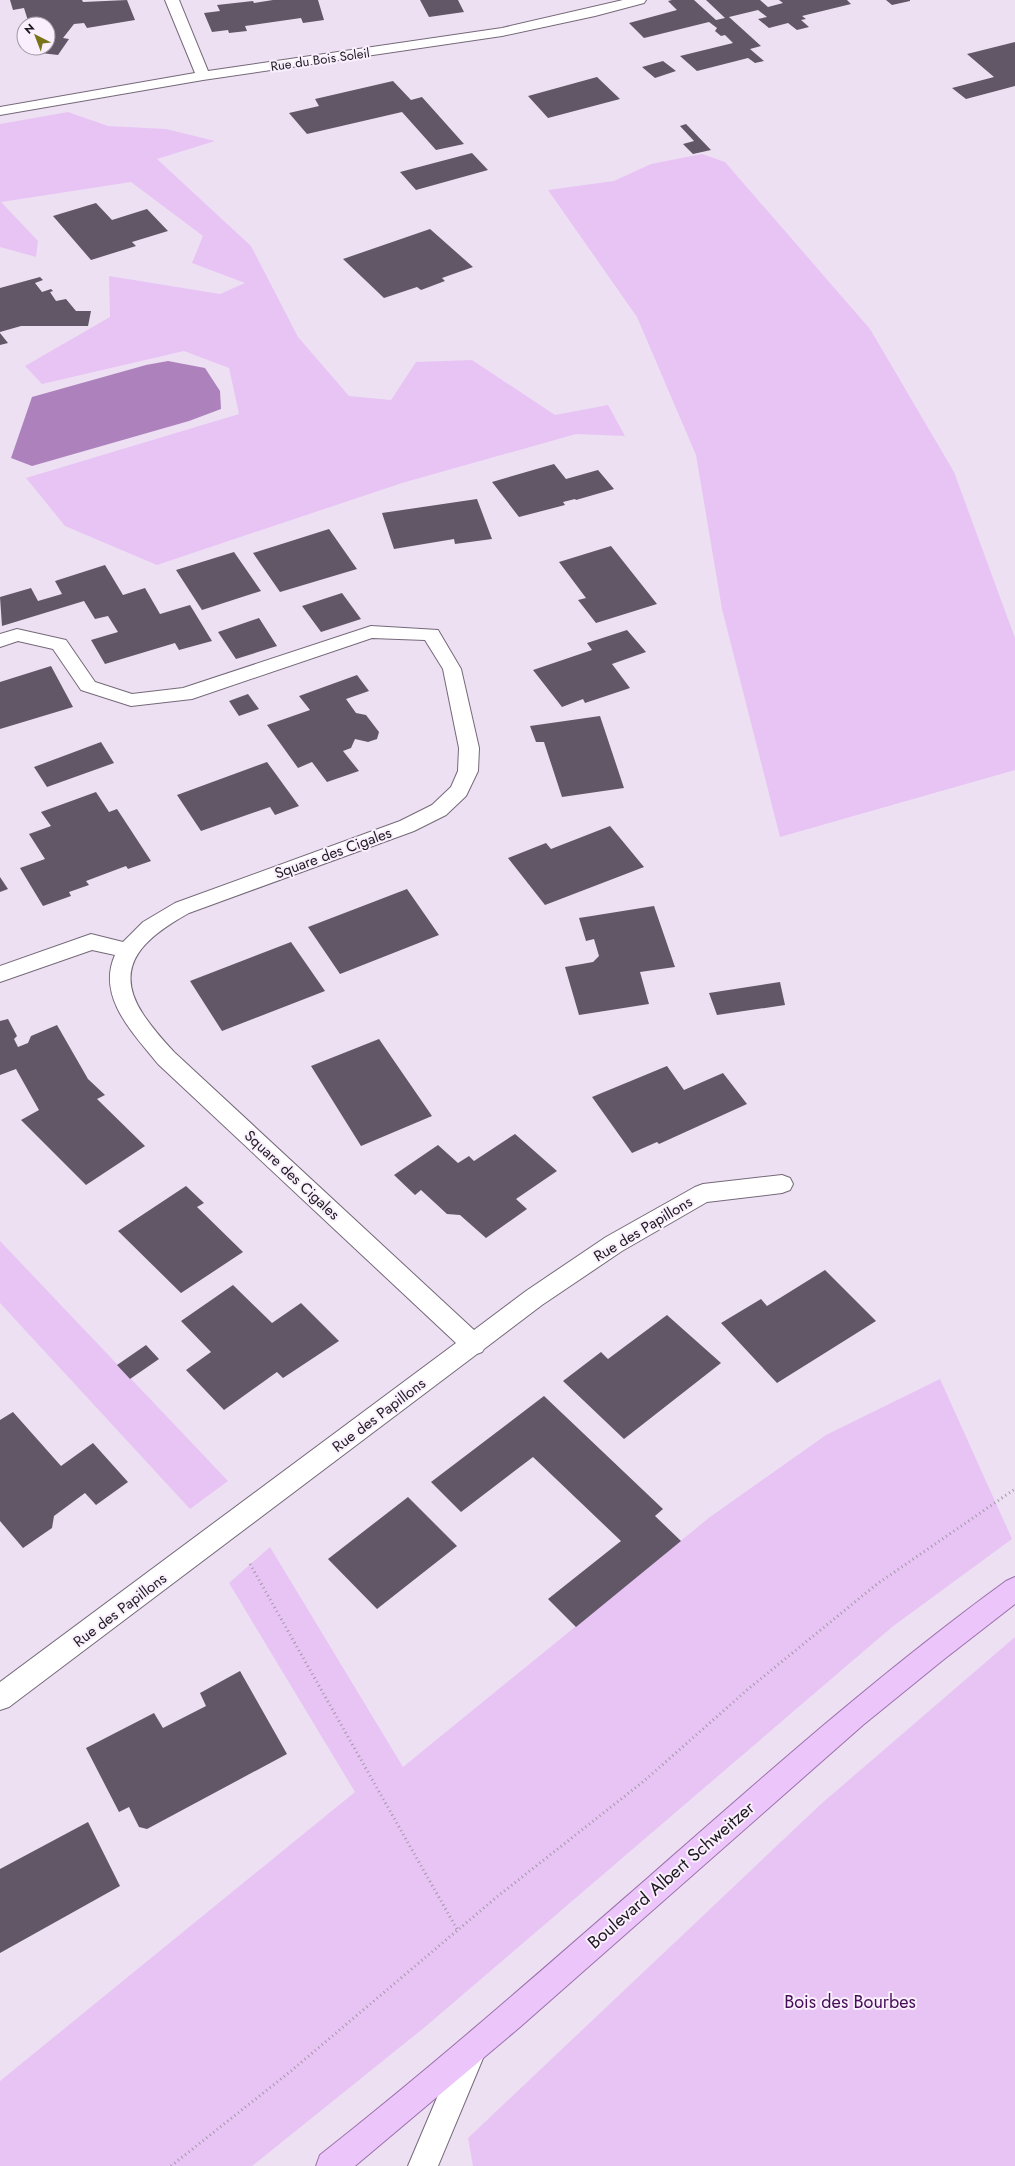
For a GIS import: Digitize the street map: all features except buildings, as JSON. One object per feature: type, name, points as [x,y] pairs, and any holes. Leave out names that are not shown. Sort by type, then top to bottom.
[{"type":"main road","name":"Boulevard Albert Schweitzer","points":[[331,2166],[406,2107],[754,1802],[903,1674],[1015,1589]]},
{"type":"street","points":[[172,0],[203,76]]},
{"type":"street","name":"Rue du Bois Soleil","points":[[0,111],[203,76],[502,32],[595,12],[639,0]]},
{"type":"street","name":"Square des Cigales","points":[[0,641],[17,635],[59,644],[88,686],[131,700],[185,694],[371,632],[431,634],[452,669],[469,748],[468,771],[459,790],[439,810],[407,826],[182,908],[156,921],[139,934],[126,950],[120,966],[120,988],[133,1017],[166,1058],[474,1345]]},
{"type":"street","points":[[0,974],[90,942],[126,950]]},
{"type":"street","name":"Rue des Papillons","points":[[0,1698],[474,1345],[534,1298],[608,1248],[703,1193],[782,1184]]},
{"type":"street","points":[[423,2166],[471,2050]]},
{"type":"path","points":[[171,2166],[291,2071],[498,1896],[644,1781],[746,1690],[877,1584],[1015,1489]]},
{"type":"path","points":[[229,1528],[458,1931]]},
{"type":"green space","points":[[68,112],[108,126],[166,129],[215,141],[157,159],[251,246],[298,337],[349,396],[391,400],[416,362],[472,360],[555,415],[608,405],[625,436],[576,434],[402,483],[157,565],[65,526],[26,478],[239,414],[229,368],[184,351],[42,384],[25,366],[110,317],[109,276],[220,294],[245,283],[192,263],[203,236],[131,182],[1,202],[38,241],[36,257],[0,247],[0,124]]},
{"type":"green space","points":[[702,154],[725,162],[870,329],[954,472],[1015,638],[1015,770],[780,837],[722,609],[696,455],[637,317],[548,190],[614,181],[651,164]]},
{"type":"green space","points":[[0,1241],[228,1481],[190,1509],[0,1303]]},
{"type":"green space","points":[[940,1379],[1012,1539],[892,1627],[425,2027],[252,2166],[0,2166],[0,2081],[355,1792],[229,1583],[270,1547],[403,1767],[710,1517],[826,1435]]},
{"type":"green space","name":"Bois des Bourbes","points":[[1015,1637],[1015,2166],[473,2166],[468,2138],[821,1804]]},
{"type":"shaded area","points":[[168,361],[205,368],[220,391],[221,409],[189,421],[32,466],[11,458],[32,397],[146,365]]}]
